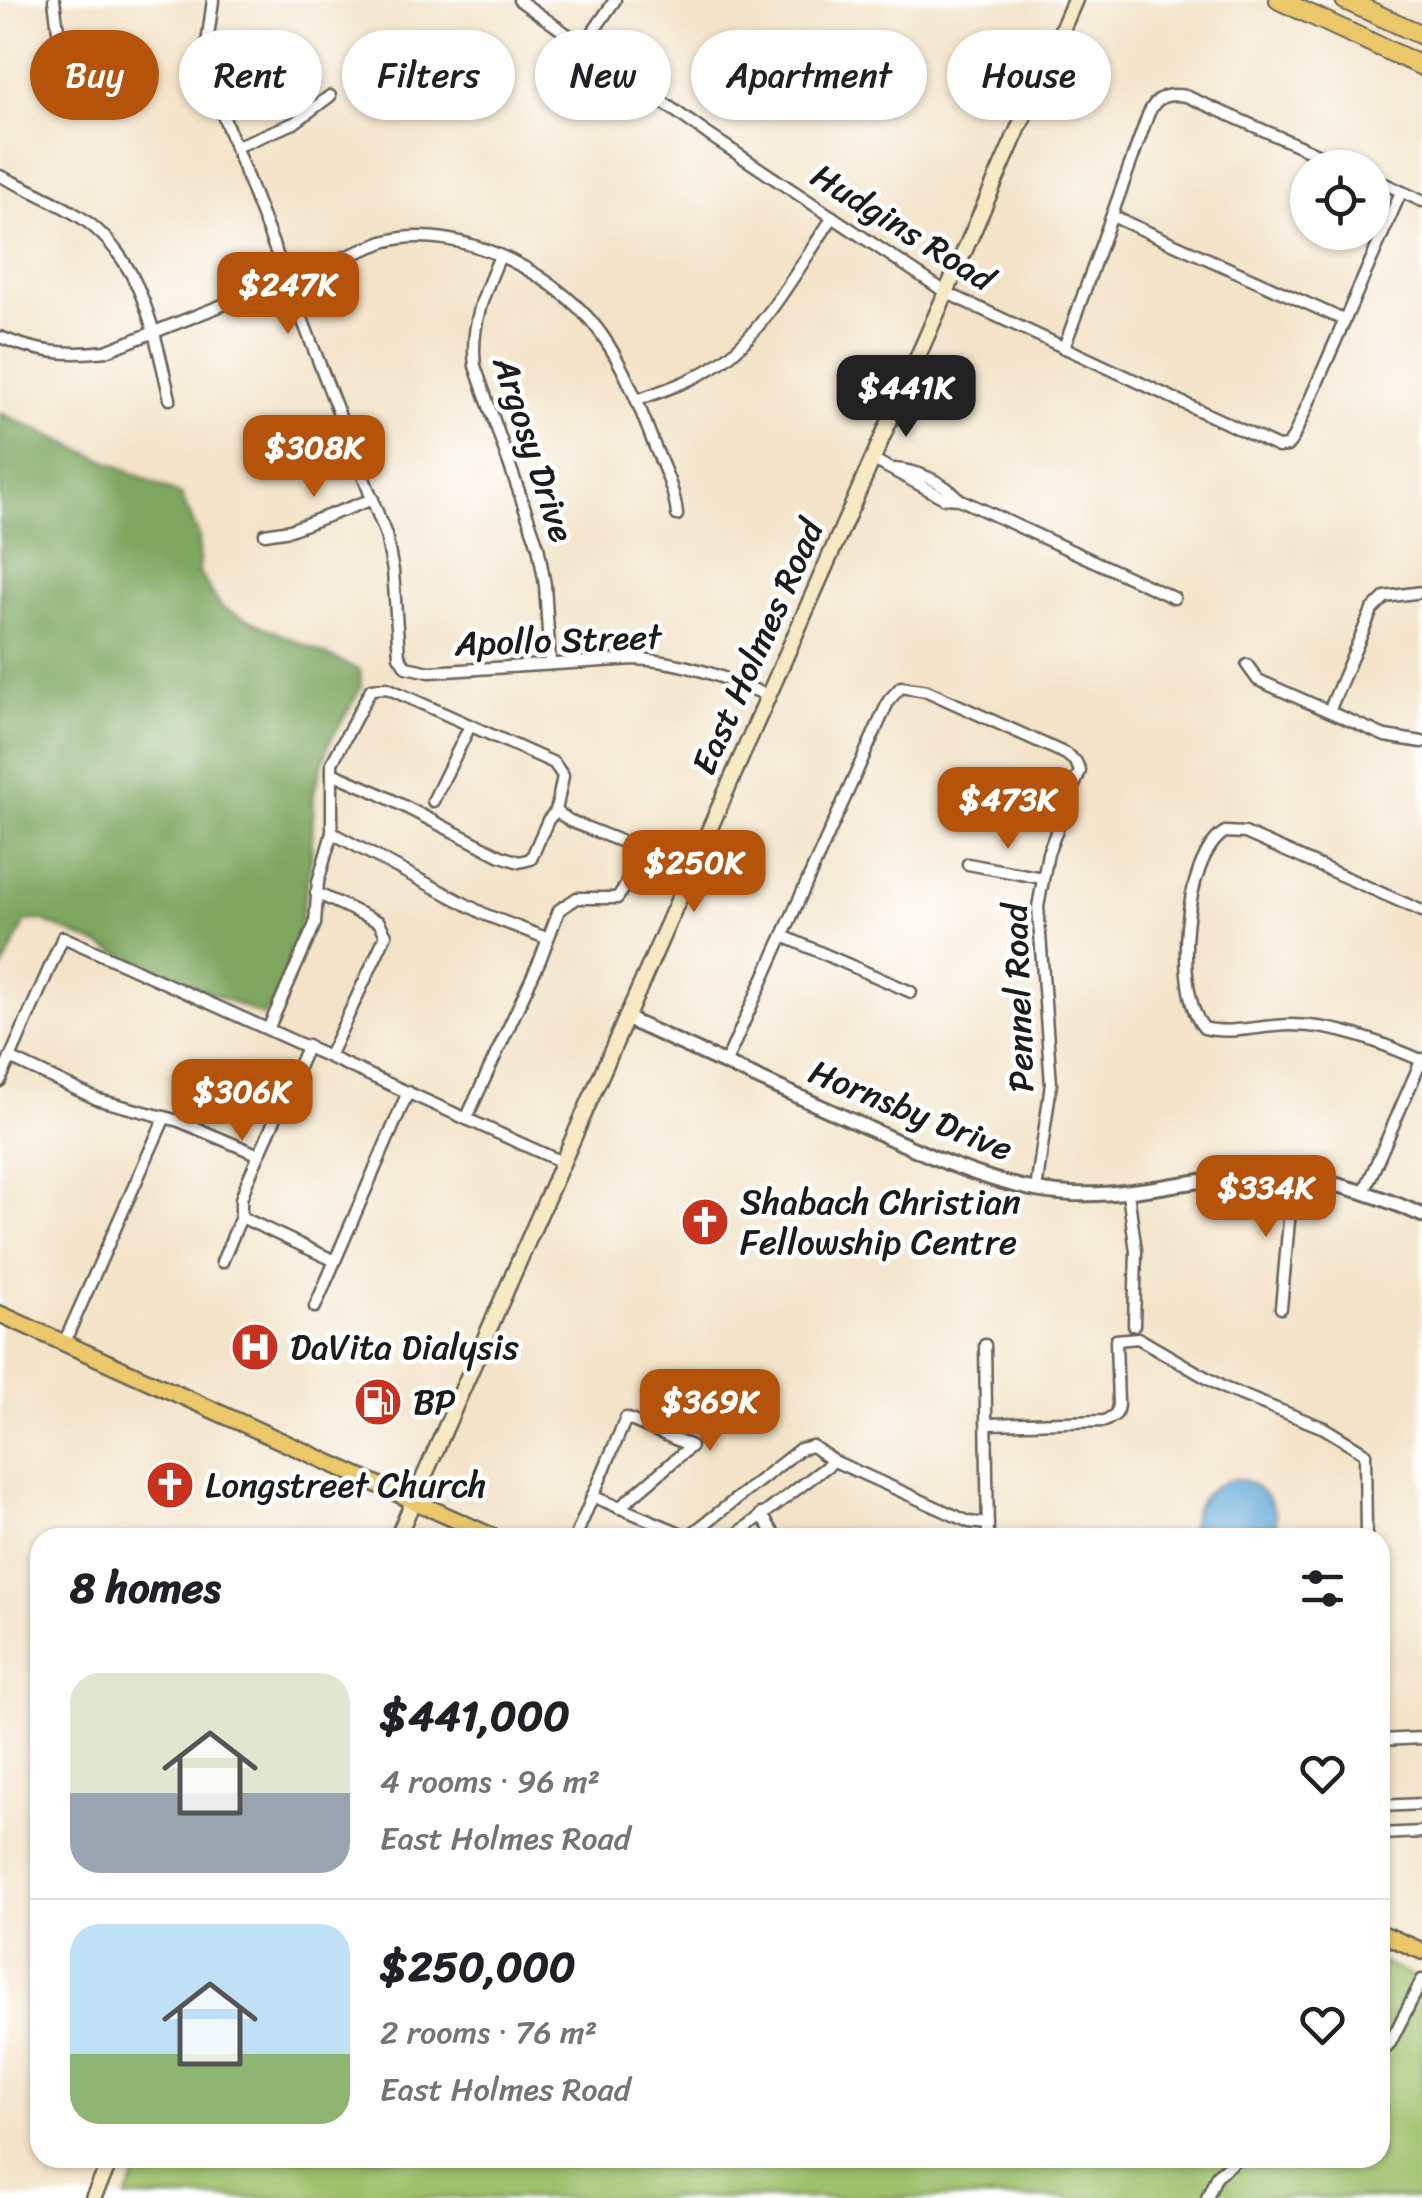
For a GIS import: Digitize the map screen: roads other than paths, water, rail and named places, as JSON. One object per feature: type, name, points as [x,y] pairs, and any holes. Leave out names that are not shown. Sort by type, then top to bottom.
[{"type":"highway","points":[[1279,0],[1422,66]]},
{"type":"highway","points":[[1344,0],[1422,35]]},
{"type":"main road","name":"East Holmes Road","points":[[401,1528],[1075,0]]},
{"type":"main road","points":[[0,1314],[474,1528]]},
{"type":"main road","points":[[1390,1937],[1422,1952]]},
{"type":"main road","points":[[93,2198],[107,2168]]},
{"type":"street","points":[[54,0],[58,30]]},
{"type":"street","points":[[212,0],[207,58],[214,92],[373,499],[290,530],[265,534]]},
{"type":"street","name":"Hudgins Road","points":[[520,0],[563,30]]},
{"type":"street","points":[[594,30],[615,0]]},
{"type":"street","points":[[1064,348],[1151,107],[1165,95],[1186,96],[1309,150]]},
{"type":"street","points":[[235,147],[294,123],[330,96]]},
{"type":"street","name":"Hudgins Road","points":[[671,108],[947,293],[1266,442],[1287,446],[1344,320]]},
{"type":"street","points":[[0,176],[78,215],[104,236],[132,274],[154,332],[170,399]]},
{"type":"street","points":[[1390,186],[1422,201]]},
{"type":"street","points":[[1112,216],[1344,320],[1402,192]]},
{"type":"street","points":[[637,400],[682,384],[729,356],[767,313],[833,217]]},
{"type":"street","points":[[0,337],[40,352],[106,351],[383,242],[412,236],[457,239],[537,275],[564,295],[606,340],[637,400],[674,496],[677,515]]},
{"type":"street","name":"Argosy Drive","points":[[500,256],[478,311],[473,354],[480,388],[538,546],[546,594],[550,663]]},
{"type":"street","points":[[874,460],[944,498],[959,499],[1174,598]]},
{"type":"street","name":"Apollo Street","points":[[373,499],[392,559],[399,656],[406,667],[430,672],[635,659],[668,661],[702,669],[768,695]]},
{"type":"street","points":[[1329,711],[1378,603],[1386,597],[1422,592]]},
{"type":"street","points":[[1247,666],[1258,680],[1385,736],[1422,742]]},
{"type":"street","name":"Pennel Road","points":[[783,936],[889,700],[901,687],[927,691],[1038,740],[1076,762],[1080,772],[1078,784],[1048,853],[1037,926],[1051,1084],[1036,1190]]},
{"type":"street","points":[[269,1027],[313,932],[316,892],[332,833],[332,773],[340,743],[371,689],[386,688],[559,766],[563,776],[556,812],[548,820],[530,858],[519,862],[332,773]]},
{"type":"street","points":[[433,801],[470,726]]},
{"type":"street","points":[[466,1118],[540,960],[558,910],[568,901],[617,898],[636,856],[630,844],[556,812]]},
{"type":"street","points":[[1364,1192],[1422,1060],[1333,1028],[1204,1028],[1193,1012],[1188,981],[1189,906],[1210,846],[1223,832],[1245,833],[1422,911]]},
{"type":"street","points":[[332,833],[486,915],[546,938]]},
{"type":"street","points":[[968,864],[1042,878]]},
{"type":"street","points":[[316,892],[378,922],[386,935],[330,1054]]},
{"type":"street","points":[[725,1064],[783,936],[911,992]]},
{"type":"street","points":[[0,1080],[64,937],[562,1162]]},
{"type":"street","name":"Hornsby Drive","points":[[625,1018],[961,1168],[1036,1190],[1128,1193],[1216,1178],[1293,1177],[1364,1192],[1422,1215]]},
{"type":"street","points":[[222,1262],[242,1217],[244,1191],[258,1155],[308,1044]]},
{"type":"street","points":[[10,1058],[100,1100],[192,1126],[258,1155]]},
{"type":"street","points":[[314,1307],[408,1092]]},
{"type":"street","points":[[64,1342],[164,1117]]},
{"type":"street","points":[[1281,1308],[1293,1177]]},
{"type":"street","points":[[1128,1193],[1136,1251],[1134,1325]]},
{"type":"street","points":[[242,1217],[334,1261]]},
{"type":"street","points":[[987,1424],[1105,1421],[1116,1414],[1118,1406],[1116,1340],[1138,1338],[1224,1388],[1324,1428],[1358,1446],[1365,1453],[1366,1528]]},
{"type":"street","points":[[986,1345],[988,1528]]},
{"type":"street","points":[[579,1528],[626,1418],[692,1446],[619,1508]]},
{"type":"street","points":[[701,1528],[800,1449],[812,1446],[834,1461],[969,1522],[988,1524]]},
{"type":"street","points":[[744,1528],[834,1461]]},
{"type":"street","points":[[592,1496],[668,1528]]},
{"type":"street","points":[[761,1514],[771,1528]]},
{"type":"street","points":[[1390,1740],[1422,1738]]},
{"type":"street","points":[[1390,1806],[1422,1804]]},
{"type":"street","points":[[1390,1834],[1422,1832]]},
{"type":"street","points":[[1390,2043],[1422,1980]]},
{"type":"street","points":[[1207,2198],[1217,2175],[1226,2168]]},
{"type":"water","points":[[1227,1482],[1247,1482],[1263,1493],[1274,1509],[1275,1528],[1192,1528],[1202,1498]]},
{"type":"place","name":"Shabach Christian Fellowship Centre","points":[[705,1222]]},
{"type":"place","name":"DaVita Dialysis","points":[[255,1347]]},
{"type":"place","name":"BP","points":[[378,1402]]},
{"type":"place","name":"Longstreet Church","points":[[170,1485]]}]
